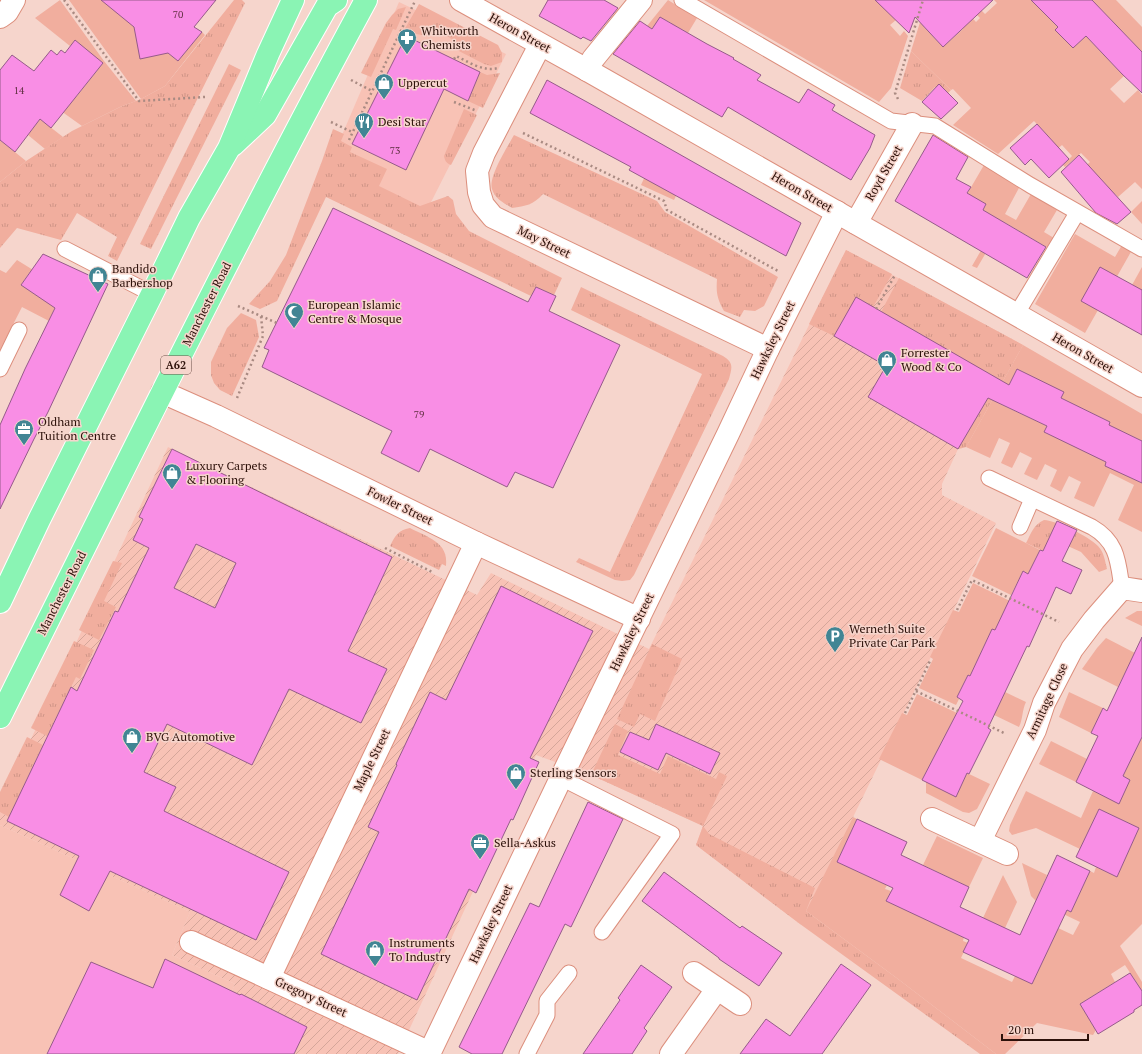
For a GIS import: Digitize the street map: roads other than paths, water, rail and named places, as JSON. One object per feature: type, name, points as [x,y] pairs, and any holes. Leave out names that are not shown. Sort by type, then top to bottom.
[{"type":"highway","points":[[0,600],[189,218],[229,148],[268,54],[293,0]]},
{"type":"highway","points":[[229,148],[265,115],[327,6],[336,0]]},
{"type":"highway","name":"Manchester Road","points":[[0,717],[162,392],[317,90],[366,0]]},
{"type":"street","points":[[0,17],[7,12],[14,0]]},
{"type":"street","name":"Heron Street","points":[[461,0],[838,212],[1142,386]]},
{"type":"street","points":[[587,70],[598,53],[640,0]]},
{"type":"street","name":"May Street","points":[[540,44],[484,153],[477,171],[479,192],[484,206],[493,217],[768,349]]},
{"type":"street","name":"Royd Street","points":[[856,223],[912,124]]},
{"type":"street","name":"Hawksley Street","points":[[430,1054],[768,349],[838,212]]},
{"type":"street","name":"Fowler Street","points":[[162,392],[216,416],[476,543],[639,619]]},
{"type":"street","name":"Maple Street","points":[[268,978],[476,543]]},
{"type":"street","name":"Armitage Close","points":[[980,841],[1035,730],[1044,703],[1072,649],[1094,620],[1132,590]]},
{"type":"street","points":[[932,819],[1007,854]]},
{"type":"street","name":"Gregory Street","points":[[191,942],[430,1054]]},
{"type":"street","points":[[694,973],[740,1004]]},
{"type":"street","points":[[671,1054],[717,989]]},
{"type":"lane","points":[[682,0],[892,121],[935,126],[1077,213],[1142,249]]},
{"type":"lane","points":[[1016,315],[1077,213]]},
{"type":"lane","points":[[65,249],[152,294]]},
{"type":"lane","points":[[0,369],[19,330]]},
{"type":"lane","points":[[989,478],[1102,533],[1108,540],[1117,556],[1132,590]]},
{"type":"lane","points":[[1020,527],[1032,499]]},
{"type":"lane","points":[[561,778],[672,834],[602,932]]},
{"type":"lane","points":[[527,1054],[547,1015],[547,1001],[569,973]]},
{"type":"place","name":"Whitworth Chemists","points":[[407,55]]},
{"type":"place","name":"Uppercut","points":[[384,100]]},
{"type":"place","name":"Desi Star","points":[[364,139]]},
{"type":"place","name":"Bandido Barbershop","points":[[98,293]]},
{"type":"place","name":"European Islamic Centre & Mosque","points":[[294,329]]},
{"type":"place","name":"Forrester Wood & Co","points":[[887,377]]},
{"type":"place","name":"Oldham Tuition Centre","points":[[24,446]]},
{"type":"place","name":"Luxury Carpets & Flooring","points":[[172,490]]},
{"type":"place","name":"Werneth Suite Private Car Park","points":[[835,653]]},
{"type":"place","name":"BVG Automotive","points":[[132,754]]},
{"type":"place","name":"Sterling Sensors","points":[[516,790]]},
{"type":"place","name":"Sella-Askus","points":[[480,860]]},
{"type":"place","name":"Instruments To Industry","points":[[375,967]]}]
